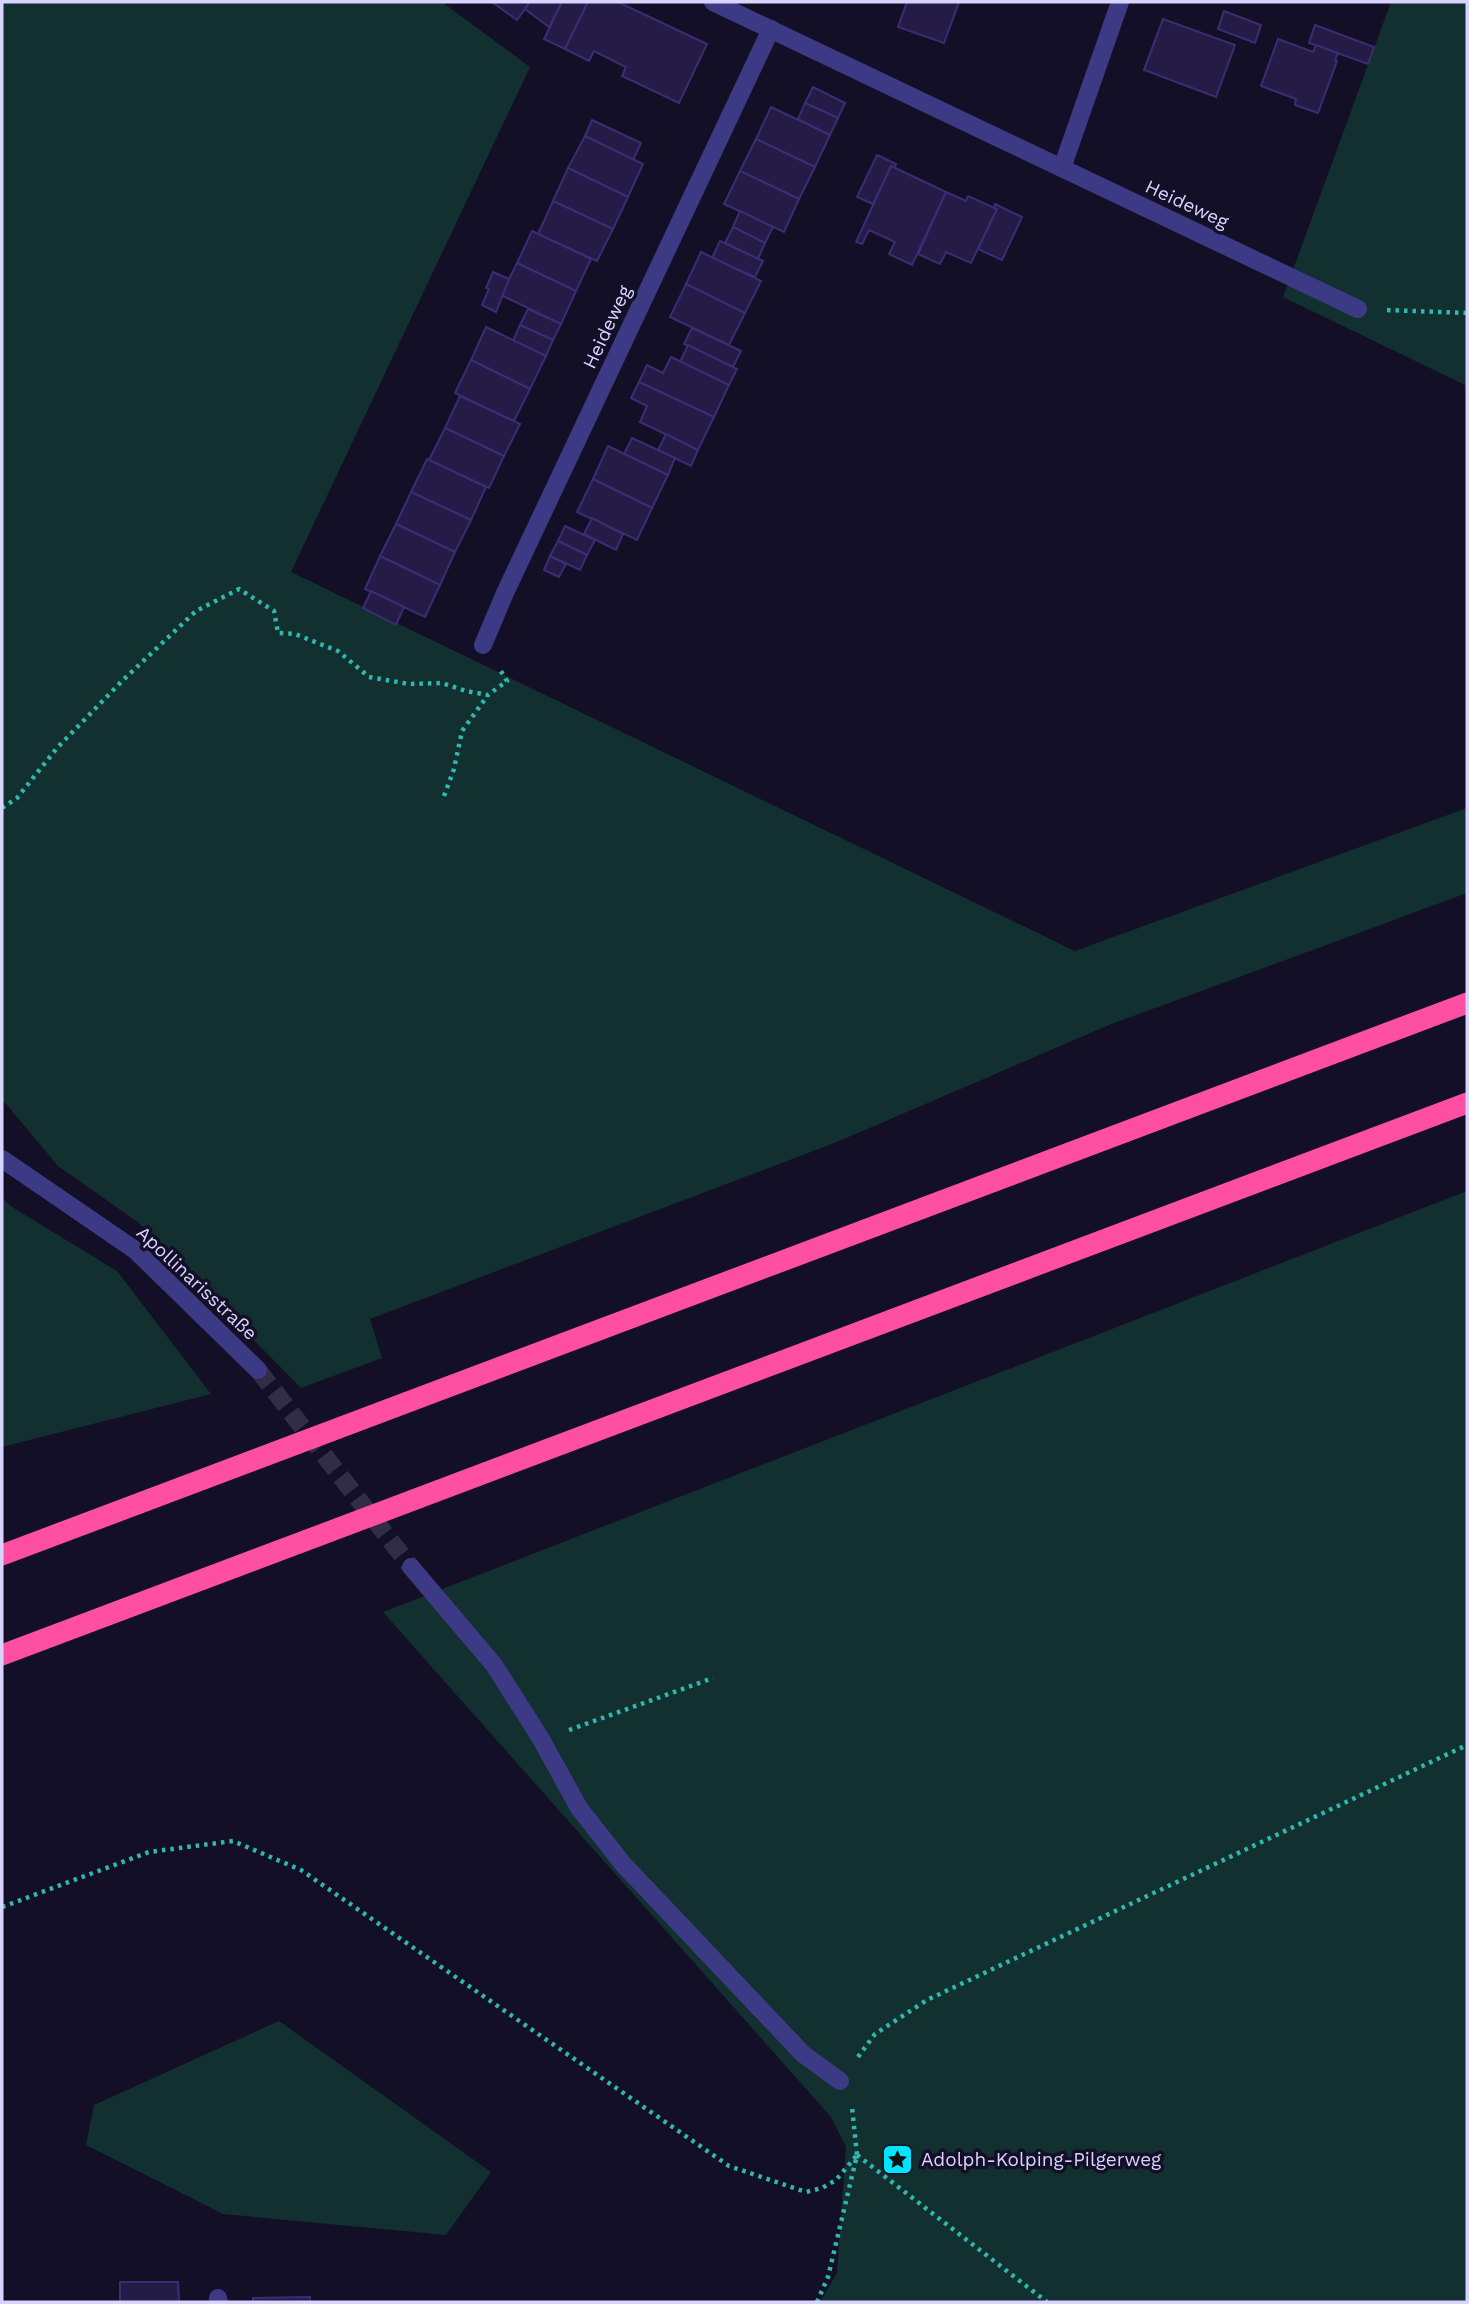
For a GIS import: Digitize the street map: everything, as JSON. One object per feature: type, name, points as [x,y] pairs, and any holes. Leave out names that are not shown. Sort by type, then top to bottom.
[{"type":"highway","points":[[2,1555],[1467,1003]]},
{"type":"highway","points":[[2,1655],[1467,1103]]},
{"type":"street","name":"Heideweg","points":[[713,2],[1358,309]]},
{"type":"street","points":[[1062,168],[1119,2]]},
{"type":"street","name":"Heideweg","points":[[483,645],[505,593],[772,29]]},
{"type":"street","name":"Apollinarisstraße","points":[[2,1159],[135,1250],[258,1370]]},
{"type":"street","points":[[411,1567],[494,1665],[579,1808],[624,1864],[803,2054],[841,2081]]},
{"type":"path","points":[[1358,309],[1467,313]]},
{"type":"path","points":[[2,808],[17,798],[57,748],[196,611],[239,589],[274,611],[278,633],[295,634],[338,651],[369,677],[409,684],[442,682],[466,691],[488,695]]},
{"type":"path","points":[[444,796],[454,769],[462,731],[488,695],[507,681],[483,645]]},
{"type":"path","points":[[541,1740],[713,1678]]},
{"type":"path","points":[[817,2302],[828,2277],[857,2155],[853,2109],[841,2081],[874,2034],[927,2000],[1467,1745]]},
{"type":"path","points":[[2,1907],[149,1852],[233,1841],[301,1870],[729,2166],[806,2192],[822,2188],[836,2180],[857,2155]]},
{"type":"path","points":[[857,2155],[1047,2302]]},
{"type":"green space","points":[[2,2],[442,2],[530,67],[291,572],[1075,951],[1467,808],[1467,893],[1109,1025],[837,1142],[370,1319],[382,1358],[301,1388],[139,1223],[58,1166],[2,1099]]},
{"type":"green space","points":[[1391,2],[1467,2],[1467,386],[1283,297]]},
{"type":"green space","points":[[1467,1191],[1467,2302],[820,2302],[837,2273],[846,2147],[831,2117],[383,1612]]},
{"type":"green space","points":[[2,1198],[12,1207],[117,1271],[211,1394],[2,1447]]},
{"type":"green space","points":[[279,2021],[491,2172],[446,2235],[223,2214],[86,2145],[94,2105]]},
{"type":"building","points":[[492,2],[530,2],[517,20]]},
{"type":"building","points":[[530,2],[562,2],[549,27],[525,9]]},
{"type":"building","points":[[562,2],[588,2],[565,49],[544,39]]},
{"type":"building","points":[[588,2],[618,2],[707,44],[679,103],[622,76],[626,67],[594,51],[589,61],[565,49]]},
{"type":"building","points":[[907,2],[959,2],[944,43],[898,27]]},
{"type":"building","points":[[1224,11],[1261,25],[1255,43],[1218,29]]},
{"type":"building","points":[[1163,19],[1235,45],[1216,97],[1144,70]]},
{"type":"building","points":[[1315,25],[1374,47],[1368,64],[1309,43]]},
{"type":"building","points":[[1278,39],[1313,52],[1316,45],[1338,53],[1318,113],[1295,105],[1296,99],[1261,86]]},
{"type":"building","points":[[813,87],[845,103],[838,118],[805,103]]},
{"type":"building","points":[[805,103],[838,118],[830,135],[798,119]]},
{"type":"building","points":[[771,107],[830,135],[815,167],[756,139]]},
{"type":"building","points":[[592,120],[641,143],[633,160],[585,136]]},
{"type":"building","points":[[585,136],[643,164],[628,197],[568,168]]},
{"type":"building","points":[[756,139],[815,167],[799,199],[740,171]]},
{"type":"building","points":[[877,155],[896,164],[894,168],[891,166],[873,204],[857,197]]},
{"type":"building","points":[[891,166],[946,192],[912,265],[889,254],[895,242],[869,230],[862,244],[856,242]]},
{"type":"building","points":[[568,168],[628,197],[613,229],[553,201]]},
{"type":"building","points":[[740,171],[799,199],[784,232],[724,204]]},
{"type":"building","points":[[946,192],[966,201],[968,196],[997,209],[971,263],[946,252],[940,264],[918,254]]},
{"type":"building","points":[[553,201],[613,229],[597,261],[538,234]]},
{"type":"building","points":[[995,204],[1022,217],[1002,260],[978,249],[997,209],[994,208]]},
{"type":"building","points":[[740,211],[773,227],[765,243],[733,227]]},
{"type":"building","points":[[733,227],[765,243],[758,259],[725,243]]},
{"type":"building","points":[[532,231],[591,259],[576,291],[517,263]]},
{"type":"building","points":[[720,241],[763,261],[755,277],[712,258]]},
{"type":"building","points":[[701,252],[761,281],[745,313],[686,284]]},
{"type":"building","points":[[517,263],[576,291],[561,324],[501,295]]},
{"type":"building","points":[[493,272],[509,279],[496,312],[482,305]]},
{"type":"building","points":[[686,284],[745,313],[729,345],[670,317]]},
{"type":"building","points":[[528,309],[561,324],[553,340],[520,325]]},
{"type":"building","points":[[520,325],[553,340],[546,356],[513,341]]},
{"type":"building","points":[[486,327],[546,356],[530,389],[471,360]]},
{"type":"building","points":[[692,328],[741,351],[733,367],[684,344]]},
{"type":"building","points":[[688,345],[737,369],[729,385],[680,362]]},
{"type":"building","points":[[671,357],[729,385],[714,417],[639,382],[647,365],[663,373]]},
{"type":"building","points":[[471,360],[530,389],[514,421],[455,393]]},
{"type":"building","points":[[639,382],[714,417],[698,450],[640,422],[647,406],[631,398]]},
{"type":"building","points":[[460,396],[520,424],[504,456],[445,428]]},
{"type":"building","points":[[445,428],[504,456],[489,488],[429,460]]},
{"type":"building","points":[[666,434],[698,450],[691,466],[658,450]]},
{"type":"building","points":[[632,438],[675,458],[668,475],[624,454]]},
{"type":"building","points":[[608,446],[668,475],[652,508],[593,479]]},
{"type":"building","points":[[427,459],[486,487],[471,520],[411,492]]},
{"type":"building","points":[[593,479],[652,508],[637,540],[577,512]]},
{"type":"building","points":[[411,492],[471,520],[455,552],[396,524]]},
{"type":"building","points":[[592,518],[623,534],[616,550],[584,534]]},
{"type":"building","points":[[396,524],[455,552],[440,585],[380,556]]},
{"type":"building","points":[[565,526],[595,540],[587,555],[558,541]]},
{"type":"building","points":[[558,541],[587,555],[580,570],[550,556]]},
{"type":"building","points":[[380,556],[440,585],[425,617],[365,589]]},
{"type":"building","points":[[550,556],[566,564],[559,577],[544,570]]},
{"type":"building","points":[[371,591],[404,607],[396,625],[363,608]]},
{"type":"building","points":[[120,2282],[178,2282],[179,2302],[120,2302]]},
{"type":"building","points":[[310,2297],[310,2302],[253,2302],[253,2298]]},
{"type":"tunnel","points":[[258,1370],[411,1567]]},
{"type":"place","name":"Adolph-Kolping-Pilgerweg","points":[[898,2159]]}]
